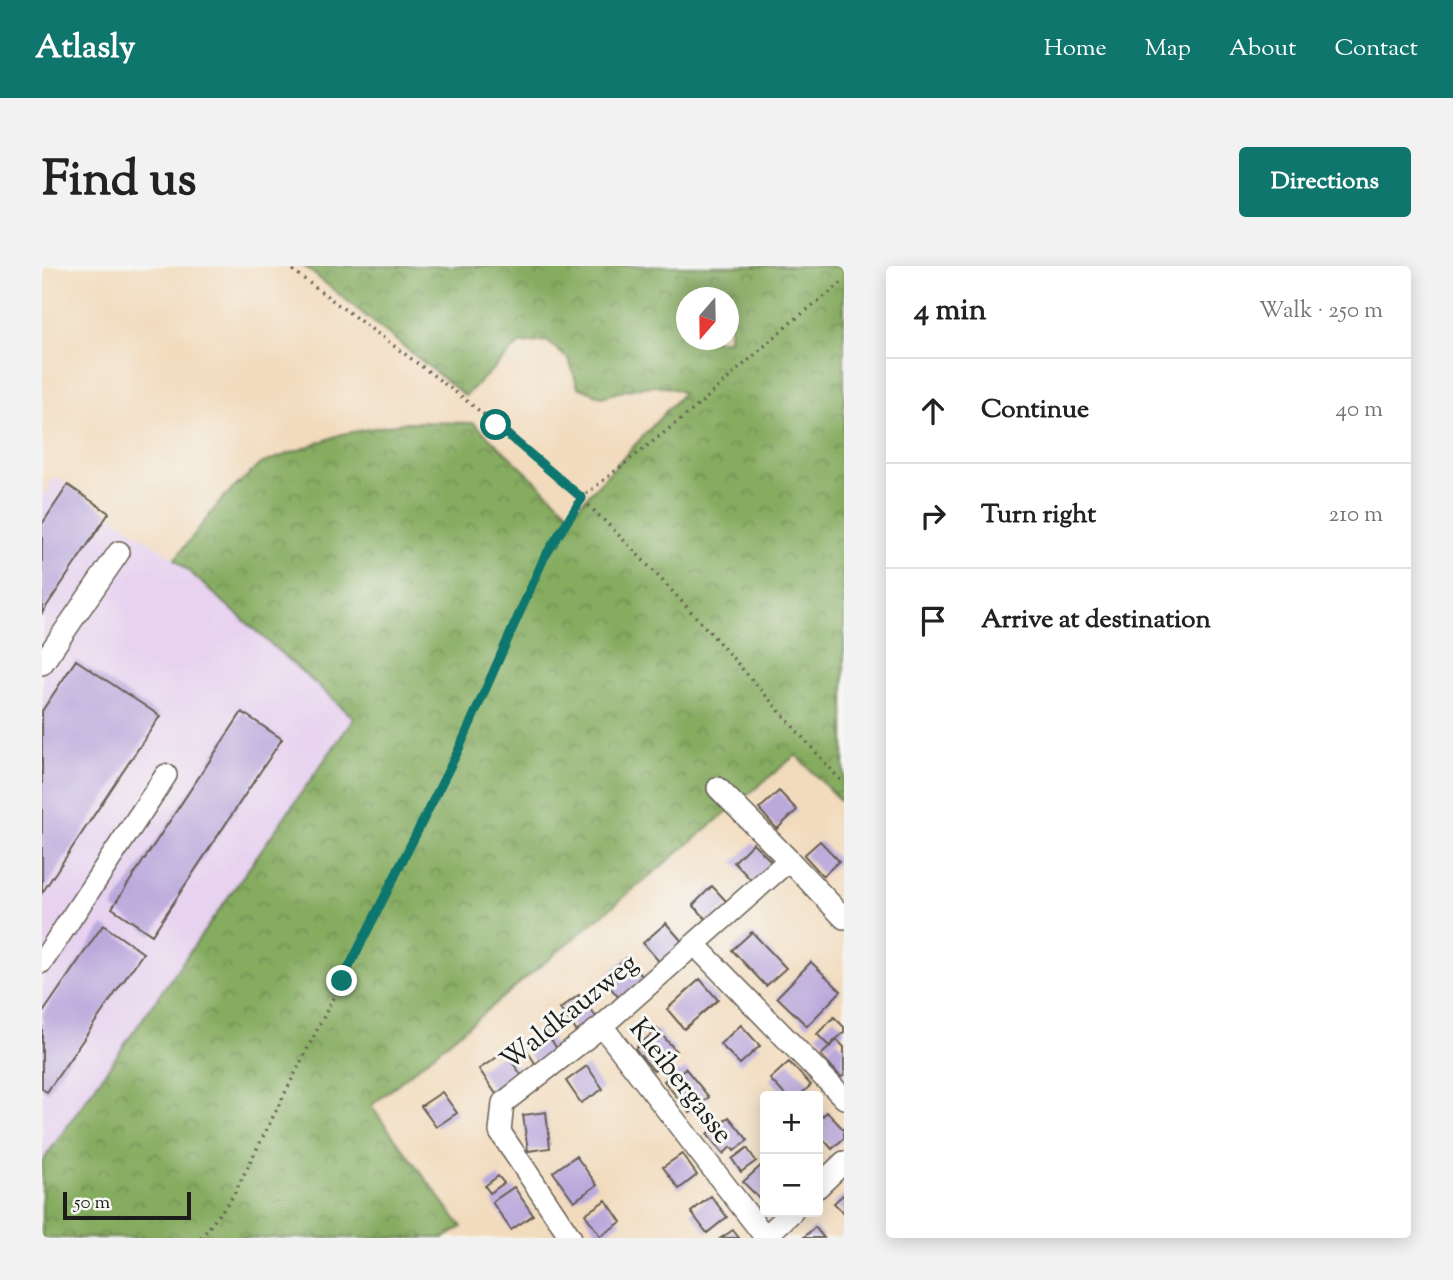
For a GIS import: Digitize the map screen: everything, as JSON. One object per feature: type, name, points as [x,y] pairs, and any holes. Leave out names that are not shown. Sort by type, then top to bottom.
[{"type":"street","points":[[42,664],[119,552]]},
{"type":"street","points":[[42,962],[166,775]]},
{"type":"street","points":[[718,788],[844,918]]},
{"type":"street","name":"Waldkauzweg","points":[[571,1238],[500,1132],[503,1102],[602,1026],[789,860]]},
{"type":"street","points":[[695,945],[844,1098]]},
{"type":"street","name":"Kleibergasse","points":[[602,1026],[766,1238]]},
{"type":"street","points":[[823,1182],[844,1162]]},
{"type":"street","points":[[766,1238],[787,1217]]},
{"type":"path","points":[[287,266],[496,425],[582,498],[669,588],[844,784]]},
{"type":"path","points":[[201,1238],[233,1196],[458,751],[544,558],[582,498],[694,409],[789,324],[844,281]]},
{"type":"shaded area","points":[[55,476],[175,559],[354,718],[42,1162],[42,496]]},
{"type":"green space","points":[[304,266],[844,266],[844,805],[796,755],[371,1106],[462,1227],[444,1238],[42,1238],[42,1162],[354,718],[175,559],[223,498],[260,464],[342,434],[407,422],[474,423],[571,514],[683,393],[654,386],[602,397],[578,387],[569,360],[547,341],[519,344],[465,396]]},
{"type":"building","points":[[68,485],[109,513],[42,613],[42,524]]},
{"type":"building","points":[[76,660],[160,716],[42,893],[42,711]]},
{"type":"building","points":[[242,712],[282,739],[152,935],[112,908]]},
{"type":"building","points":[[779,791],[797,810],[777,829],[759,809]]},
{"type":"building","points":[[820,841],[839,861],[823,876],[804,855]]},
{"type":"building","points":[[753,843],[773,863],[753,882],[734,862]]},
{"type":"building","points":[[712,886],[729,904],[710,923],[693,905]]},
{"type":"building","points":[[666,923],[685,945],[662,965],[643,943]]},
{"type":"building","points":[[103,925],[143,953],[47,1092],[42,1089],[42,1014]]},
{"type":"building","points":[[752,932],[786,968],[766,986],[732,950]]},
{"type":"building","points":[[626,958],[644,978],[620,999],[603,979]]},
{"type":"building","points":[[811,962],[841,991],[807,1026],[777,997]]},
{"type":"building","points":[[700,979],[718,1000],[684,1029],[667,1009]]},
{"type":"building","points":[[579,995],[597,1018],[578,1033],[560,1009]]},
{"type":"building","points":[[834,1017],[844,1027],[844,1032],[829,1046],[817,1034]]},
{"type":"building","points":[[741,1025],[760,1046],[740,1064],[720,1044]]},
{"type":"building","points":[[657,1029],[676,1051],[654,1071],[635,1049]]},
{"type":"building","points":[[545,1030],[559,1052],[537,1066],[523,1045]]},
{"type":"building","points":[[837,1040],[844,1047],[844,1075],[841,1077],[821,1055]]},
{"type":"building","points":[[505,1052],[522,1076],[496,1094],[479,1069]]},
{"type":"building","points":[[789,1062],[811,1085],[804,1091],[781,1091],[770,1079]]},
{"type":"building","points":[[587,1066],[603,1089],[581,1103],[566,1081]]},
{"type":"building","points":[[685,1068],[709,1097],[690,1113],[664,1081]]},
{"type":"building","points":[[442,1092],[457,1113],[436,1127],[421,1106]]},
{"type":"building","points":[[546,1112],[550,1148],[528,1151],[523,1115]]},
{"type":"building","points":[[827,1112],[844,1130],[844,1138],[832,1149],[823,1139],[823,1116]]},
{"type":"building","points":[[729,1117],[748,1140],[734,1151],[731,1147],[723,1154],[707,1134]]},
{"type":"building","points":[[747,1148],[756,1161],[741,1172],[732,1159]]},
{"type":"building","points":[[682,1154],[697,1175],[679,1189],[663,1167]]},
{"type":"building","points":[[576,1156],[597,1185],[574,1201],[553,1172]]},
{"type":"building","points":[[760,1167],[760,1199],[743,1182]]},
{"type":"building","points":[[498,1176],[504,1183],[490,1193],[485,1186]]},
{"type":"building","points":[[514,1187],[533,1215],[511,1230],[492,1202]]},
{"type":"building","points":[[844,1194],[844,1214],[834,1203]]},
{"type":"building","points":[[711,1196],[727,1217],[707,1233],[691,1212]]},
{"type":"building","points":[[606,1200],[621,1222],[600,1236],[585,1214]]},
{"type":"building","points":[[815,1227],[824,1238],[803,1238]]},
{"type":"building","points":[[733,1230],[739,1238],[721,1238]]},
{"type":"route","points":[[342,981],[458,751],[544,558],[582,498],[496,425]]}]
